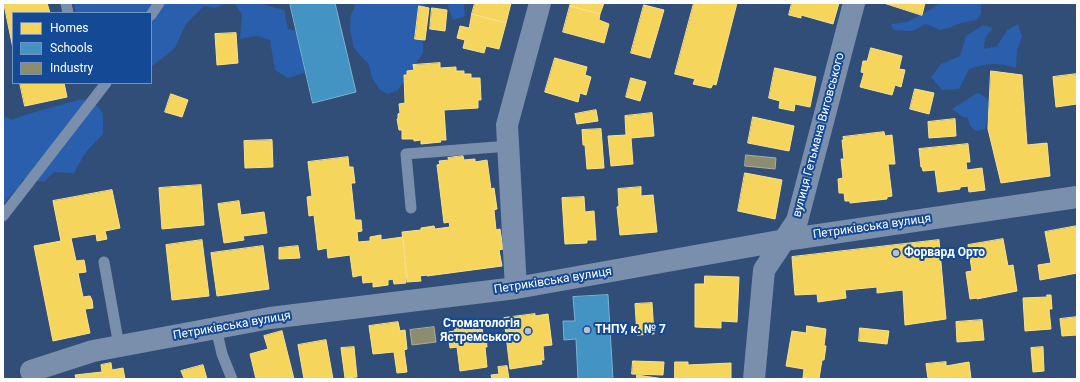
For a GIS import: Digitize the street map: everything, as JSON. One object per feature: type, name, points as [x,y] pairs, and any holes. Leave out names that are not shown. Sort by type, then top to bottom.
[{"type":"street","points":[[516,288],[507,125],[540,3]]},
{"type":"street","name":"вулиця Гетьмана Виговського","points":[[754,379],[764,270],[797,221],[854,3]]},
{"type":"street","name":"Петриківська вулиця","points":[[32,375],[93,351],[270,318],[516,288],[785,240],[1077,197]]},
{"type":"lane","points":[[152,14],[159,3]]},
{"type":"lane","points":[[3,216],[104,84]]},
{"type":"lane","points":[[411,208],[406,154],[508,146]]},
{"type":"lane","points":[[104,262],[119,346]]},
{"type":"lane","points":[[216,328],[222,354],[232,379]]},
{"type":"shaded area","points":[[74,3],[227,3],[215,8],[204,6],[186,24],[175,48],[152,66],[152,12],[76,12]]},
{"type":"shaded area","points":[[234,3],[264,3],[265,5],[284,10],[288,29],[316,35],[317,69],[288,78],[275,70],[270,40],[257,36],[240,39],[242,14]]},
{"type":"shaded area","points":[[356,3],[426,3],[423,53],[398,90],[388,94],[380,90],[372,78],[369,65],[354,48],[350,30],[351,15]]},
{"type":"shaded area","points":[[447,3],[464,3],[465,16],[453,20]]},
{"type":"shaded area","points":[[940,3],[981,3],[981,14],[976,20],[940,30],[926,24],[912,31],[893,30],[891,24],[907,22]]},
{"type":"shaded area","points":[[1018,24],[1022,37],[1017,51],[1016,68],[992,64],[969,69],[959,89],[942,90],[931,77],[941,64],[960,56],[966,36],[983,25],[993,28],[985,38],[984,49],[997,46],[1007,30]]},
{"type":"shaded area","points":[[977,93],[987,99],[989,103],[989,113],[985,129],[976,131],[970,126],[968,118],[963,117],[952,109]]},
{"type":"shaded area","points":[[82,99],[95,105],[102,111],[103,134],[85,153],[74,173],[54,172],[44,182],[23,179],[18,188],[3,204],[3,116],[12,120],[37,111]]},
{"type":"building: Homes","points":[[4,3],[47,3],[50,12],[12,12],[12,43]]},
{"type":"building: Homes","points":[[475,3],[511,3],[506,23],[472,14]]},
{"type":"building: Homes","points":[[571,3],[604,3],[600,14],[570,6]]},
{"type":"building: Homes","points":[[694,3],[737,3],[716,85],[713,84],[711,88],[693,84],[695,79],[675,74]]},
{"type":"building: Homes","points":[[792,3],[839,3],[833,24],[801,15],[801,18],[789,15]]},
{"type":"building: Homes","points":[[884,3],[925,3],[922,15]]},
{"type":"building: Homes","points":[[644,5],[664,10],[650,58],[631,53]]},
{"type":"building: Homes","points":[[419,6],[429,8],[425,40],[415,39]]},
{"type":"building: Homes","points":[[570,6],[600,14],[599,20],[609,24],[604,43],[563,32]]},
{"type":"building: Homes","points":[[432,8],[447,10],[445,31],[430,29]]},
{"type":"building: Homes","points":[[472,14],[506,23],[499,49],[486,46],[484,53],[463,48],[465,40],[457,38],[460,26],[469,28]]},
{"type":"building: Homes","points":[[236,33],[238,63],[217,65],[215,34]]},
{"type":"building: Homes","points":[[871,48],[902,56],[899,69],[905,70],[901,87],[895,85],[892,95],[860,87],[864,73],[861,72],[863,61],[867,61]]},
{"type":"building: Homes","points":[[555,58],[587,67],[585,75],[591,77],[586,95],[580,93],[578,102],[545,92]]},
{"type":"building: Homes","points":[[440,63],[440,68],[456,67],[456,71],[464,71],[464,74],[471,74],[471,78],[480,78],[481,100],[478,100],[478,108],[444,110],[446,140],[421,144],[421,140],[414,141],[414,139],[402,139],[402,130],[399,130],[397,119],[398,114],[400,113],[399,104],[405,103],[404,75],[407,75],[407,71],[414,70],[413,65]]},
{"type":"building: Homes","points":[[775,68],[816,77],[810,107],[795,104],[794,111],[779,108],[780,101],[769,98]]},
{"type":"building: Homes","points":[[991,71],[1022,75],[1027,145],[1047,143],[1050,176],[1001,183],[988,129]]},
{"type":"building: Homes","points":[[1077,74],[1077,104],[1056,107],[1053,77]]},
{"type":"building: Homes","points":[[631,78],[646,82],[640,101],[626,97]]},
{"type":"building: Homes","points":[[20,84],[64,84],[67,97],[25,106]]},
{"type":"building: Homes","points":[[915,89],[934,93],[929,114],[910,109]]},
{"type":"building: Homes","points":[[171,94],[188,100],[182,117],[165,112]]},
{"type":"building: Homes","points":[[596,110],[598,121],[577,124],[575,114]]},
{"type":"building: Homes","points":[[652,113],[654,136],[631,138],[633,164],[611,166],[608,136],[626,135],[625,116]]},
{"type":"building: Homes","points":[[753,117],[794,126],[789,151],[748,143]]},
{"type":"building: Homes","points":[[955,119],[956,136],[929,138],[928,122]]},
{"type":"building: Homes","points":[[601,129],[604,168],[587,169],[582,130]]},
{"type":"building: Homes","points":[[884,132],[885,136],[892,135],[895,164],[888,164],[892,196],[887,197],[887,199],[850,203],[850,201],[845,201],[844,193],[839,193],[838,179],[843,178],[841,159],[844,159],[843,137]]},
{"type":"building: Homes","points":[[272,140],[273,167],[245,168],[244,141]]},
{"type":"building: Homes","points":[[968,144],[970,162],[966,162],[967,170],[982,168],[985,190],[969,192],[968,186],[960,187],[960,189],[938,192],[935,170],[923,171],[921,167],[919,149]]},
{"type":"building: Homes","points":[[463,156],[464,160],[475,159],[475,162],[487,160],[491,189],[494,188],[497,209],[494,210],[496,230],[500,229],[503,249],[499,250],[502,266],[420,276],[421,281],[407,282],[402,232],[421,230],[421,228],[434,226],[435,229],[450,227],[449,222],[444,223],[437,165],[440,164],[439,161]]},
{"type":"building: Homes","points":[[348,157],[349,167],[353,167],[355,183],[351,183],[355,220],[361,220],[362,231],[357,232],[358,242],[370,241],[370,237],[381,235],[381,240],[403,237],[407,278],[405,278],[406,283],[394,284],[393,279],[388,280],[388,285],[373,287],[373,282],[363,283],[362,275],[353,277],[350,255],[328,258],[327,248],[318,250],[314,215],[309,216],[307,197],[312,196],[308,162]]},
{"type":"building: Homes","points":[[745,173],[782,180],[775,219],[738,211]]},
{"type":"building: Homes","points":[[201,185],[204,225],[162,229],[159,188]]},
{"type":"building: Homes","points":[[641,187],[641,196],[653,195],[657,232],[620,235],[617,207],[619,206],[618,189]]},
{"type":"building: Homes","points":[[112,190],[120,228],[105,231],[107,239],[97,241],[96,234],[71,238],[76,261],[84,260],[86,272],[78,273],[83,297],[90,296],[92,300],[93,308],[85,309],[90,333],[53,341],[34,246],[61,241],[53,201]]},
{"type":"building: Homes","points":[[584,197],[585,212],[594,211],[596,240],[587,240],[587,243],[565,244],[562,198]]},
{"type":"building: Homes","points":[[239,201],[241,215],[264,212],[267,233],[243,236],[244,240],[224,243],[218,204]]},
{"type":"building: Homes","points":[[1077,226],[1077,273],[1040,280],[1038,265],[1051,263],[1045,232]]},
{"type":"building: Homes","points":[[1003,239],[1008,266],[1013,265],[1017,291],[970,299],[966,272],[972,271],[968,245]]},
{"type":"building: Homes","points":[[202,240],[209,296],[172,300],[166,245]]},
{"type":"building: Homes","points":[[939,240],[946,319],[905,325],[903,290],[877,293],[877,287],[845,290],[846,298],[818,302],[817,294],[795,295],[792,257]]},
{"type":"building: Homes","points":[[263,246],[269,289],[217,296],[211,253]]},
{"type":"building: Homes","points":[[298,246],[300,258],[279,259],[279,248]]},
{"type":"building: Homes","points":[[705,276],[739,277],[737,322],[721,321],[721,328],[695,327],[695,284],[704,284]]},
{"type":"building: Homes","points":[[1047,295],[1051,295],[1052,309],[1049,309],[1051,329],[1025,331],[1023,298],[1047,297]]},
{"type":"building: Homes","points":[[652,303],[654,334],[637,335],[635,304]]},
{"type":"building: Homes","name":"Стоматологія Ястремського","points":[[535,314],[535,316],[548,314],[552,345],[543,346],[544,360],[541,360],[542,364],[510,369],[504,318]]},
{"type":"building: Homes","points":[[1077,317],[1077,335],[1062,336],[1060,319]]},
{"type":"building: Homes","points":[[481,319],[483,336],[486,336],[487,347],[485,347],[487,367],[460,371],[457,347],[450,348],[448,332],[455,331],[454,323]]},
{"type":"building: Homes","points":[[982,320],[984,340],[957,342],[956,322]]},
{"type":"building: Homes","points":[[398,322],[400,331],[405,330],[407,349],[404,350],[407,372],[397,373],[394,352],[373,354],[369,326]]},
{"type":"building: Homes","points":[[807,326],[826,329],[824,346],[826,346],[819,379],[803,378],[804,369],[786,366],[792,331],[806,333]]},
{"type":"building: Homes","points":[[860,328],[889,331],[887,344],[859,341]]},
{"type":"building: Homes","points":[[282,331],[294,379],[256,379],[250,354],[268,349],[264,336]]},
{"type":"building: Homes","points":[[326,340],[333,379],[304,379],[298,345]]},
{"type":"building: Homes","points":[[354,347],[357,377],[345,378],[341,348]]},
{"type":"building: Homes","points":[[1043,347],[1044,371],[1033,372],[1031,348]]},
{"type":"building: Homes","points":[[633,361],[664,362],[663,375],[632,374]]},
{"type":"building: Homes","points":[[675,362],[688,362],[688,365],[731,363],[731,379],[675,379]]},
{"type":"building: Homes","points":[[946,362],[946,366],[969,362],[971,379],[928,379],[926,364]]},
{"type":"building: Homes","points":[[111,363],[112,370],[123,368],[125,379],[76,379],[75,375],[102,372],[101,365]]},
{"type":"building: Homes","points":[[203,365],[207,379],[180,379],[184,378],[181,371]]},
{"type":"building: Homes","points":[[507,366],[509,379],[492,379],[491,375],[499,374],[498,367]]},
{"type":"building: Homes","points":[[637,375],[664,379],[637,379]]},
{"type":"building: Schools","points":[[290,3],[335,3],[356,92],[313,103]]},
{"type":"building: Schools","name":"ТНПУ, к. № 7","points":[[608,295],[613,379],[578,379],[576,339],[564,340],[563,321],[575,321],[573,297]]},
{"type":"building: Industry","points":[[746,155],[776,158],[775,169],[745,166]]},
{"type":"building: Industry","points":[[434,327],[436,342],[412,345],[410,330]]},
{"type":"place","name":"Форвард Орто","points":[[896,253]]},
{"type":"place","name":"ТНПУ, к. № 7","points":[[587,330]]},
{"type":"place","name":"Стоматологія Ястремського","points":[[528,331]]}]
